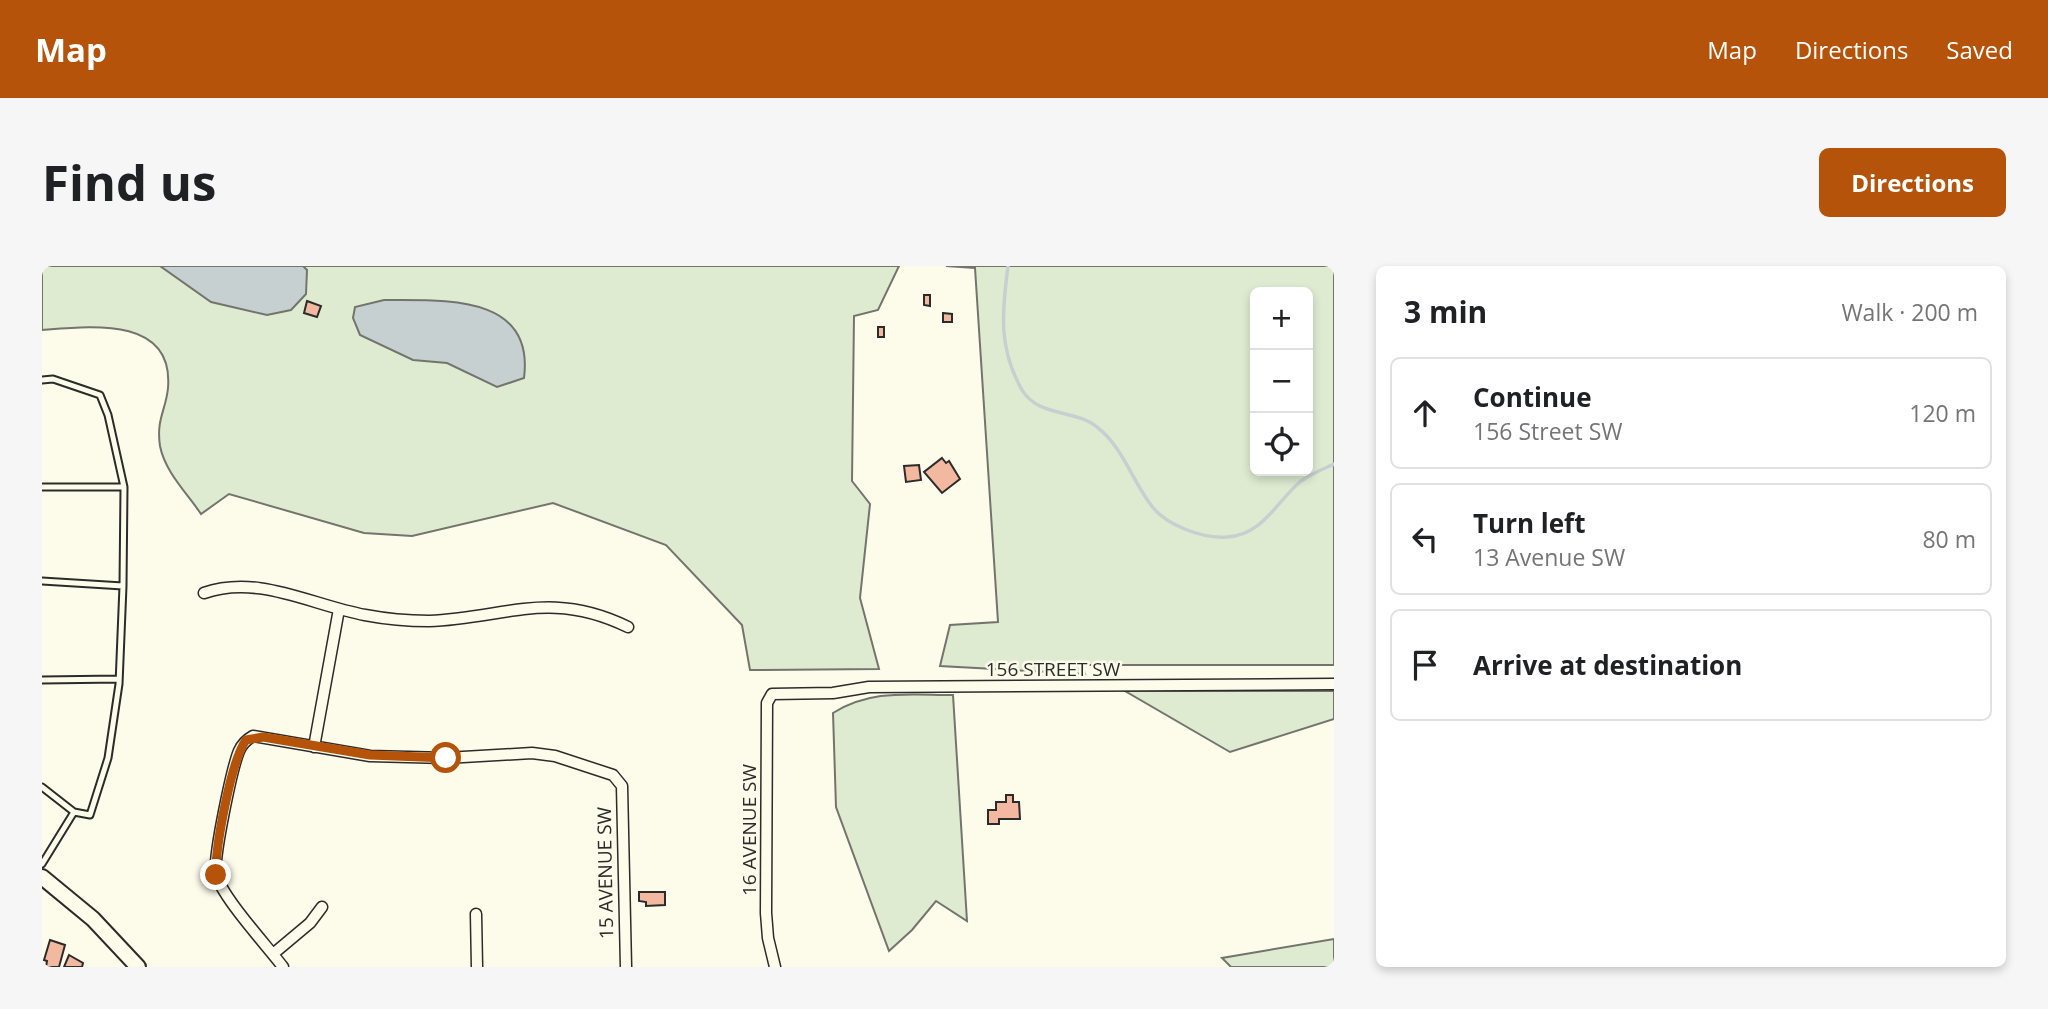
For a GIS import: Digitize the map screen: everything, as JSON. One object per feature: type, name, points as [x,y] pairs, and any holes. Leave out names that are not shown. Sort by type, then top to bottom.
[{"type":"main road","points":[[42,877],[80,906],[138,967]]},
{"type":"street","points":[[204,593],[229,585],[252,586],[339,609],[380,617],[429,621],[509,608],[560,608],[598,614],[628,627]]},
{"type":"street","points":[[283,967],[216,875],[216,856],[237,756],[246,740],[263,737],[314,747],[339,609]]},
{"type":"street","name":"156 STREET SW","points":[[772,694],[833,693],[869,687],[1334,684]]},
{"type":"street","name":"16 AVENUE SW","points":[[772,694],[767,703],[766,913],[775,967]]},
{"type":"street","name":"15 AVENUE SW","points":[[314,747],[404,758],[532,753],[555,756],[618,780],[622,786],[626,967]]},
{"type":"street","points":[[273,954],[310,923],[323,907]]},
{"type":"street","points":[[476,914],[477,967]]},
{"type":"lane","points":[[42,380],[53,379],[100,395],[108,415],[124,487],[119,679],[108,758],[90,815],[74,812],[42,787]]},
{"type":"lane","points":[[42,488],[124,487]]},
{"type":"lane","points":[[42,581],[123,586]]},
{"type":"lane","points":[[42,680],[119,679]]},
{"type":"lane","points":[[42,864],[74,812]]},
{"type":"green space","points":[[42,266],[899,266],[878,310],[854,316],[852,481],[870,504],[860,598],[879,669],[750,670],[742,625],[666,545],[553,503],[412,536],[364,533],[229,494],[201,514],[171,473],[160,446],[160,422],[168,388],[166,365],[158,348],[144,337],[126,330],[83,327],[42,330]]},
{"type":"green space","points":[[946,266],[1334,266],[1334,665],[1082,665],[1085,674],[940,666],[950,625],[998,622],[975,268]]},
{"type":"green space","points":[[1125,691],[1334,691],[1334,719],[1230,752]]},
{"type":"green space","points":[[906,694],[953,695],[967,921],[936,901],[912,930],[889,951],[836,807],[833,713],[847,705],[876,697]]},
{"type":"green space","points":[[1334,939],[1334,967],[1231,967],[1222,958]]},
{"type":"shaded area","points":[[160,266],[303,266],[307,270],[306,294],[291,310],[267,315],[211,302]]},
{"type":"shaded area","points":[[384,300],[456,302],[479,307],[499,316],[515,330],[523,350],[524,378],[497,387],[447,363],[413,360],[360,335],[353,318],[355,307]]},
{"type":"building","points":[[924,295],[930,295],[930,306],[924,305]]},
{"type":"building","points":[[307,301],[321,306],[317,317],[304,313]]},
{"type":"building","points":[[943,313],[952,314],[952,322],[943,322]]},
{"type":"building","points":[[878,327],[884,327],[884,337],[878,337]]},
{"type":"building","points":[[942,458],[946,463],[949,461],[960,479],[942,493],[924,472]]},
{"type":"building","points":[[919,465],[921,480],[906,482],[904,466]]},
{"type":"building","points":[[1006,795],[1013,795],[1013,802],[1019,802],[1020,819],[999,819],[999,824],[988,824],[988,810],[996,810],[996,802],[1006,802]]},
{"type":"building","points":[[639,892],[665,892],[665,905],[646,906],[646,902],[639,901]]},
{"type":"building","points":[[50,940],[65,945],[59,967],[46,967],[47,961],[44,960]]},
{"type":"building","points":[[69,955],[83,963],[82,967],[64,967]]},
{"type":"waterway","points":[[1008,266],[1003,314],[1005,344],[1022,390],[1037,405],[1088,421],[1106,435],[1151,505],[1165,519],[1207,536],[1239,535],[1260,524],[1301,481],[1334,464]]},
{"type":"route","points":[[216,875],[216,856],[237,756],[246,740],[253,736],[370,755],[446,758]]}]
